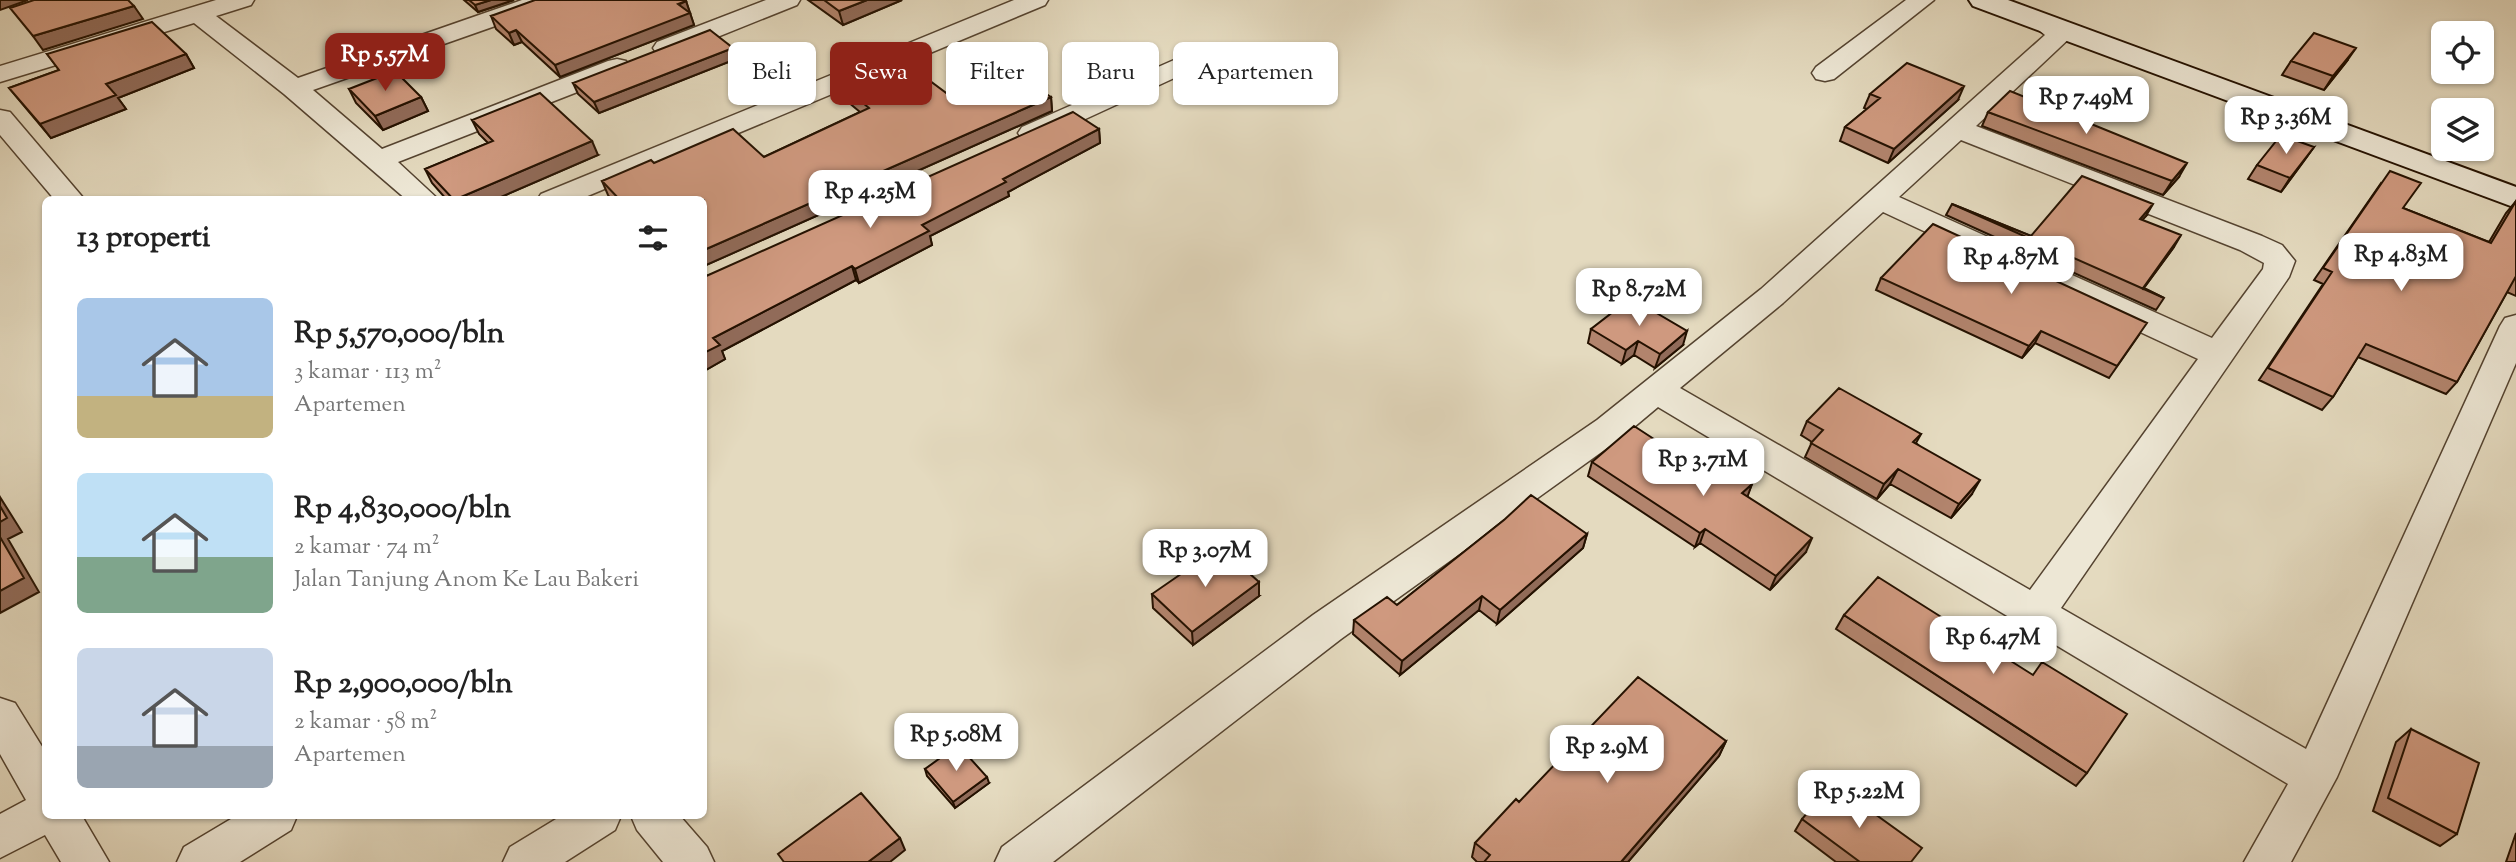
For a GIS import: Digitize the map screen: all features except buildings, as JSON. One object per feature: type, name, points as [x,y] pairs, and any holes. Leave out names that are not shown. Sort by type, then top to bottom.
[{"type":"main road","points":[[1983,0],[2051,34],[2516,198]]},
{"type":"street","points":[[0,74],[242,0]]},
{"type":"street","points":[[294,88],[545,0]]},
{"type":"street","points":[[379,160],[788,0]]},
{"type":"street","points":[[561,196],[1036,0]]},
{"type":"street","points":[[1825,73],[1922,0]]},
{"type":"street","points":[[198,14],[294,88],[420,196]]},
{"type":"street","points":[[1018,862],[1327,627],[1609,429],[1772,296],[1878,198],[1959,129],[2051,34]]},
{"type":"street","points":[[1009,143],[1173,68]]},
{"type":"street","points":[[0,118],[68,196]]},
{"type":"street","points":[[1959,129],[2271,252],[2280,261],[2278,270],[2037,612]]},
{"type":"street","points":[[1878,198],[2217,354]]},
{"type":"street","points":[[2267,862],[2315,776],[2516,326]]},
{"type":"street","points":[[1656,390],[2315,776]]},
{"type":"street","points":[[0,716],[42,786]]},
{"type":"street","points":[[0,837],[42,814]]},
{"type":"street","points":[[60,819],[86,862]]},
{"type":"street","points":[[200,862],[270,819]]},
{"type":"street","points":[[526,862],[594,819]]},
{"type":"street","points":[[655,819],[691,862]]}]
